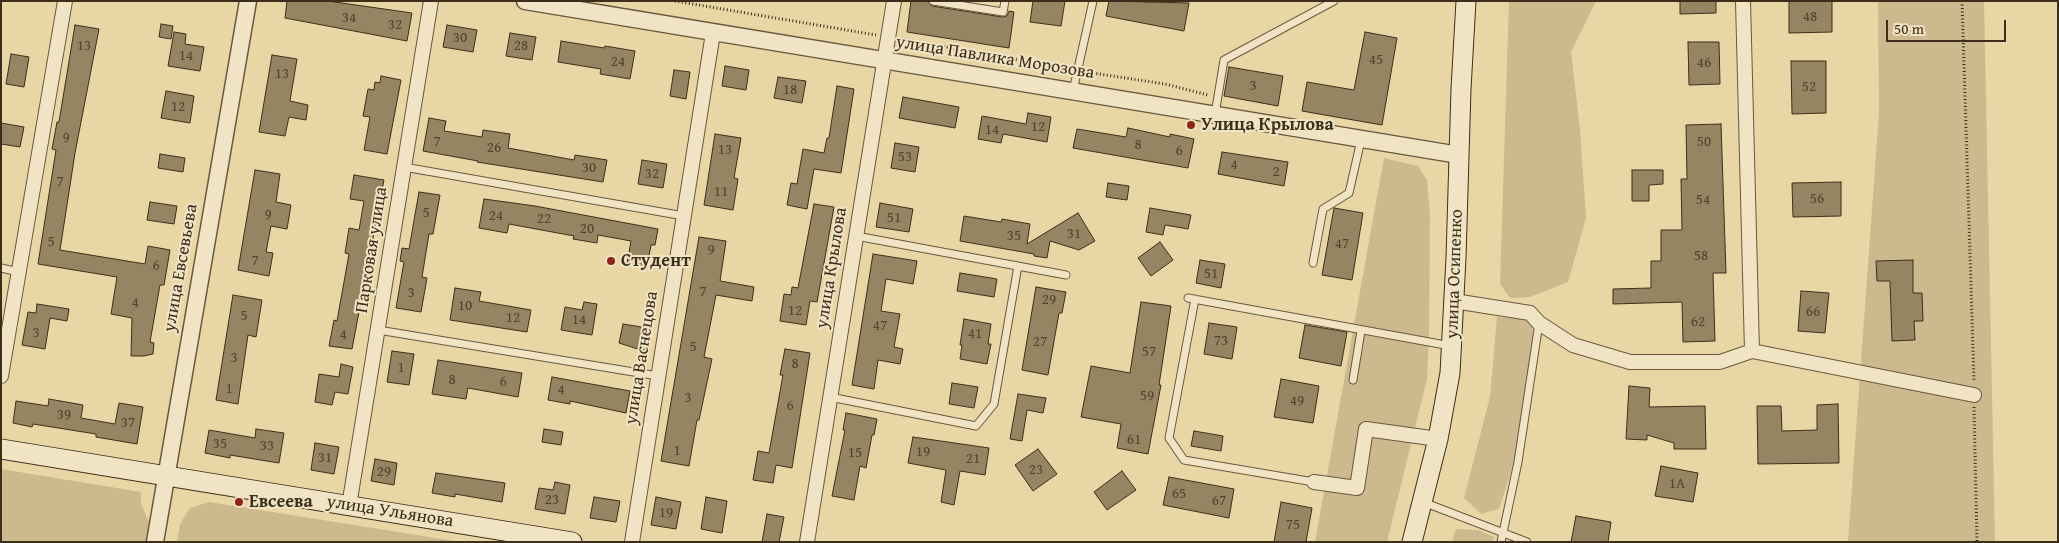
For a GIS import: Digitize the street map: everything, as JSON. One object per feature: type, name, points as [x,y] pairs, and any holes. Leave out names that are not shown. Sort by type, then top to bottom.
[{"type":"main road","name":"улица Осипенко","points":[[1412,542],[1446,402],[1452,346],[1466,1]]},
{"type":"main road","name":"улица Ульянова","points":[[1,449],[572,542]]},
{"type":"street","points":[[1,376],[65,1]]},
{"type":"street","name":"улица Евсевьева","points":[[155,542],[248,1]]},
{"type":"street","name":"Парковая улица","points":[[349,506],[431,1]]},
{"type":"street","name":"улица Павлика Морозова","points":[[525,1],[1459,155]]},
{"type":"street","name":"улица Крылова","points":[[807,542],[894,1]]},
{"type":"street","points":[[1743,1],[1752,351]]},
{"type":"street","name":"улица Васнецова","points":[[632,542],[713,33]]},
{"type":"street","points":[[1454,301],[1530,312],[1539,324],[1573,345],[1630,362],[1720,362],[1752,351],[1974,395]]},
{"type":"street","points":[[1314,482],[1358,488],[1366,429],[1438,438]]},
{"type":"lane","points":[[933,1],[1003,12],[1005,1]]},
{"type":"lane","points":[[1073,91],[1093,1]]},
{"type":"lane","points":[[1215,115],[1224,60],[1334,1]]},
{"type":"lane","points":[[1313,263],[1323,209],[1349,193],[1361,139]]},
{"type":"lane","points":[[404,167],[684,216]]},
{"type":"lane","points":[[856,236],[1066,275]]},
{"type":"lane","points":[[830,397],[976,426],[994,404],[1018,266]]},
{"type":"lane","points":[[1,268],[19,272]]},
{"type":"lane","points":[[1314,482],[1184,460],[1169,438],[1192,298],[1361,331],[1452,346]]},
{"type":"lane","points":[[1500,542],[1518,462],[1539,324]]},
{"type":"lane","points":[[378,330],[658,376]]},
{"type":"lane","points":[[1353,380],[1361,331]]},
{"type":"lane","points":[[1422,502],[1527,542]]},
{"type":"path","points":[[675,1],[1165,84],[1218,97]]},
{"type":"path","points":[[1962,1],[1977,542]]},
{"type":"shaded area","points":[[1509,1],[1596,1],[1571,52],[1580,129],[1586,218],[1568,282],[1530,297],[1510,298],[1500,284]]},
{"type":"shaded area","points":[[1878,1],[1984,1],[1995,542],[1848,542],[1879,112]]},
{"type":"shaded area","points":[[1384,158],[1418,166],[1427,180],[1430,213],[1427,379],[1387,542],[1315,542]]},
{"type":"shaded area","points":[[1497,317],[1531,319],[1538,361],[1526,426],[1499,509],[1481,514],[1464,498],[1490,397]]},
{"type":"shaded area","points":[[1,469],[141,492],[141,504],[150,524],[147,542],[1,542]]},
{"type":"shaded area","points":[[209,502],[461,542],[177,542],[180,524],[190,508]]},
{"type":"shaded area","points":[[1456,529],[1478,530],[1494,537],[1492,542],[1452,542]]},
{"type":"building","points":[[287,1],[328,1],[412,13],[407,41],[285,18]]},
{"type":"building","points":[[911,1],[928,1],[932,6],[1002,17],[1007,16],[1009,11],[1014,12],[1009,48],[907,32]]},
{"type":"building","points":[[1033,1],[1065,1],[1061,26],[1030,22]]},
{"type":"building","points":[[1109,1],[1189,3],[1184,31],[1106,16]]},
{"type":"building","points":[[1680,1],[1716,1],[1716,13],[1680,14]]},
{"type":"building","points":[[1789,1],[1832,1],[1832,32],[1789,33]]},
{"type":"building","points":[[161,24],[173,26],[171,39],[159,37]]},
{"type":"building","points":[[75,25],[99,29],[75,153],[60,250],[145,264],[148,246],[170,250],[164,285],[160,285],[150,342],[154,343],[153,354],[131,356],[132,318],[111,314],[117,277],[38,264],[56,150],[52,149],[57,122],[59,122]]},
{"type":"building","points":[[447,25],[477,30],[473,52],[443,47]]},
{"type":"building","points":[[174,32],[186,34],[185,44],[204,47],[200,71],[168,66]]},
{"type":"building","points":[[1365,32],[1397,38],[1382,125],[1302,111],[1307,82],[1354,90]]},
{"type":"building","points":[[510,33],[536,37],[532,60],[506,56]]},
{"type":"building","points":[[561,41],[635,51],[630,79],[600,74],[601,69],[558,62]]},
{"type":"building","points":[[1688,42],[1719,42],[1720,84],[1689,85]]},
{"type":"building","points":[[11,54],[29,57],[24,87],[6,84]]},
{"type":"building","points":[[272,55],[297,59],[290,101],[308,105],[306,120],[289,117],[285,136],[259,132]]},
{"type":"building","points":[[1791,61],[1826,61],[1826,113],[1792,114]]},
{"type":"building","points":[[725,66],[749,70],[746,90],[722,86]]},
{"type":"building","points":[[1229,67],[1283,76],[1278,106],[1224,96]]},
{"type":"building","points":[[674,70],[690,72],[686,99],[670,96]]},
{"type":"building","points":[[381,76],[401,80],[387,154],[364,150],[370,117],[363,116],[368,89],[374,90],[375,82],[380,83]]},
{"type":"building","points":[[778,77],[806,81],[802,103],[774,98]]},
{"type":"building","points":[[837,86],[854,89],[841,173],[814,169],[807,209],[787,205],[791,183],[797,184],[803,149],[824,153],[827,138],[829,138]]},
{"type":"building","points":[[166,91],[194,96],[190,123],[161,118]]},
{"type":"building","points":[[903,97],[959,107],[955,128],[899,118]]},
{"type":"building","points":[[1028,113],[1051,117],[1047,142],[1003,134],[1001,143],[978,139],[982,116],[1026,124]]},
{"type":"building","points":[[429,118],[446,121],[444,131],[482,137],[483,130],[510,134],[508,148],[574,160],[575,155],[607,160],[603,182],[477,162],[423,151]]},
{"type":"building","points":[[1,123],[24,127],[20,147],[1,144]]},
{"type":"building","points":[[1721,124],[1726,273],[1713,273],[1715,341],[1683,342],[1682,302],[1613,304],[1613,289],[1651,288],[1651,261],[1661,261],[1661,230],[1682,230],[1681,179],[1687,179],[1686,125]]},
{"type":"building","points":[[1128,128],[1170,137],[1170,134],[1194,139],[1188,168],[1073,148],[1077,129],[1126,137]]},
{"type":"building","points":[[715,134],[741,138],[734,178],[738,179],[733,210],[704,205]]},
{"type":"building","points":[[895,143],[919,147],[915,172],[891,168]]},
{"type":"building","points":[[1222,152],[1288,162],[1284,186],[1218,174]]},
{"type":"building","points":[[160,154],[185,158],[183,172],[158,168]]},
{"type":"building","points":[[642,160],[667,164],[663,188],[638,184]]},
{"type":"building","points":[[255,170],[280,174],[276,202],[291,205],[287,229],[271,226],[266,252],[273,253],[269,276],[238,270]]},
{"type":"building","points":[[1632,170],[1663,170],[1663,184],[1649,185],[1649,201],[1632,201]]},
{"type":"building","points":[[354,175],[384,180],[352,349],[329,346],[334,320],[337,321],[349,254],[345,253],[349,228],[359,230],[364,201],[350,199]]},
{"type":"building","points":[[1841,182],[1841,216],[1793,217],[1792,183]]},
{"type":"building","points":[[1108,183],[1129,186],[1127,200],[1106,197]]},
{"type":"building","points":[[419,192],[440,195],[433,234],[429,234],[422,277],[427,278],[421,312],[396,308],[404,262],[400,261],[402,248],[409,249]]},
{"type":"building","points":[[484,199],[535,206],[658,229],[655,245],[651,245],[647,268],[627,264],[631,241],[598,235],[597,243],[573,239],[574,236],[509,224],[507,233],[479,228]]},
{"type":"building","points":[[150,202],[177,206],[174,224],[147,220]]},
{"type":"building","points":[[880,203],[913,209],[909,232],[876,227]]},
{"type":"building","points":[[814,204],[834,207],[817,302],[810,301],[806,325],[780,321],[784,294],[791,295],[792,287],[798,288]]},
{"type":"building","points":[[1150,208],[1191,215],[1188,229],[1165,225],[1163,235],[1146,232]]},
{"type":"building","points":[[1334,208],[1363,213],[1352,280],[1322,275]]},
{"type":"building","points":[[1078,213],[1095,241],[1079,250],[1050,241],[1047,258],[960,241],[964,216],[1001,222],[1002,219],[1030,224],[1027,244]]},
{"type":"building","points":[[699,237],[726,241],[720,281],[754,287],[752,301],[716,295],[704,357],[712,359],[699,420],[697,420],[689,466],[661,461]]},
{"type":"building","points":[[1160,242],[1173,260],[1151,276],[1138,258]]},
{"type":"building","points":[[873,254],[917,261],[913,284],[886,279],[881,311],[900,314],[894,347],[903,349],[900,364],[878,360],[874,389],[852,385]]},
{"type":"building","points":[[1200,260],[1225,264],[1221,288],[1196,283]]},
{"type":"building","points":[[1913,260],[1913,293],[1922,293],[1923,321],[1914,321],[1915,340],[1892,341],[1890,281],[1877,281],[1876,261]]},
{"type":"building","points":[[960,273],[997,279],[994,297],[957,291]]},
{"type":"building","points":[[1036,287],[1066,292],[1062,313],[1059,313],[1048,375],[1022,370]]},
{"type":"building","points":[[455,288],[481,292],[479,301],[531,310],[527,332],[450,320]]},
{"type":"building","points":[[1801,291],[1829,293],[1825,333],[1798,331]]},
{"type":"building","points":[[233,295],[262,300],[256,337],[248,335],[238,404],[216,400]]},
{"type":"building","points":[[584,302],[597,304],[592,335],[561,330],[565,307],[582,310]]},
{"type":"building","points":[[1141,302],[1171,306],[1159,385],[1161,385],[1148,454],[1117,448],[1121,424],[1081,417],[1091,366],[1130,373]]},
{"type":"building","points":[[37,304],[69,309],[67,321],[50,318],[45,349],[22,345],[28,312],[36,313]]},
{"type":"building","points":[[964,319],[991,324],[988,344],[991,344],[987,364],[960,359]]},
{"type":"building","points":[[1209,323],[1237,327],[1232,359],[1204,354]]},
{"type":"building","points":[[623,324],[648,328],[644,351],[619,343]]},
{"type":"building","points":[[1305,325],[1347,332],[1341,366],[1299,358]]},
{"type":"building","points":[[785,349],[810,353],[792,468],[776,465],[773,483],[753,480],[758,451],[769,453],[783,375],[780,375]]},
{"type":"building","points":[[392,351],[414,354],[409,385],[387,382]]},
{"type":"building","points":[[438,360],[522,373],[518,397],[468,388],[466,399],[432,394]]},
{"type":"building","points":[[341,364],[353,367],[348,394],[335,392],[332,405],[315,402],[319,374],[339,377]]},
{"type":"building","points":[[552,377],[630,391],[626,413],[570,401],[570,404],[548,400]]},
{"type":"building","points":[[1281,379],[1319,386],[1313,423],[1274,417]]},
{"type":"building","points":[[952,383],[978,387],[974,408],[949,404]]},
{"type":"building","points":[[1629,386],[1650,388],[1649,407],[1705,406],[1706,449],[1674,449],[1674,443],[1647,435],[1647,440],[1626,439]]},
{"type":"building","points":[[1018,394],[1046,398],[1043,413],[1027,410],[1022,441],[1010,439]]},
{"type":"building","points":[[49,399],[83,405],[81,418],[115,424],[119,403],[143,407],[137,444],[96,437],[96,434],[33,424],[32,427],[13,423],[16,401],[48,406]]},
{"type":"building","points":[[1838,404],[1839,463],[1758,464],[1757,406],[1781,406],[1782,431],[1817,430],[1817,405]]},
{"type":"building","points":[[846,413],[877,419],[866,468],[860,466],[854,500],[832,496],[845,430],[843,430]]},
{"type":"building","points":[[256,429],[284,433],[279,463],[230,455],[230,458],[205,453],[209,430],[255,438]]},
{"type":"building","points":[[544,429],[563,432],[561,445],[542,442]]},
{"type":"building","points":[[1194,431],[1223,436],[1221,451],[1191,446]]},
{"type":"building","points":[[913,437],[989,448],[985,475],[960,471],[954,505],[941,502],[946,470],[908,463]]},
{"type":"building","points":[[315,443],[339,447],[334,474],[311,470]]},
{"type":"building","points":[[1038,449],[1057,474],[1033,491],[1015,465]]},
{"type":"building","points":[[375,459],[397,463],[394,485],[371,481]]},
{"type":"building","points":[[1661,466],[1698,473],[1693,502],[1655,496]]},
{"type":"building","points":[[1122,471],[1136,490],[1107,510],[1094,492]]},
{"type":"building","points":[[436,473],[505,483],[502,502],[455,494],[455,497],[432,493]]},
{"type":"building","points":[[1169,477],[1234,489],[1229,518],[1163,505]]},
{"type":"building","points":[[555,482],[570,485],[565,514],[535,509],[539,488],[553,490]]},
{"type":"building","points":[[594,497],[620,501],[616,522],[590,518]]},
{"type":"building","points":[[656,497],[681,502],[676,529],[651,525]]},
{"type":"building","points":[[706,497],[727,501],[722,533],[701,529]]},
{"type":"building","points":[[1281,502],[1312,508],[1306,542],[1274,542]]},
{"type":"building","points":[[767,514],[784,517],[779,542],[762,542]]},
{"type":"building","points":[[1576,516],[1611,522],[1608,542],[1571,542]]},
{"type":"place","name":"Улица Крылова","points":[[1191,125]]},
{"type":"place","name":"Студент","points":[[611,261]]},
{"type":"place","name":"Евсеева","points":[[239,502]]}]
